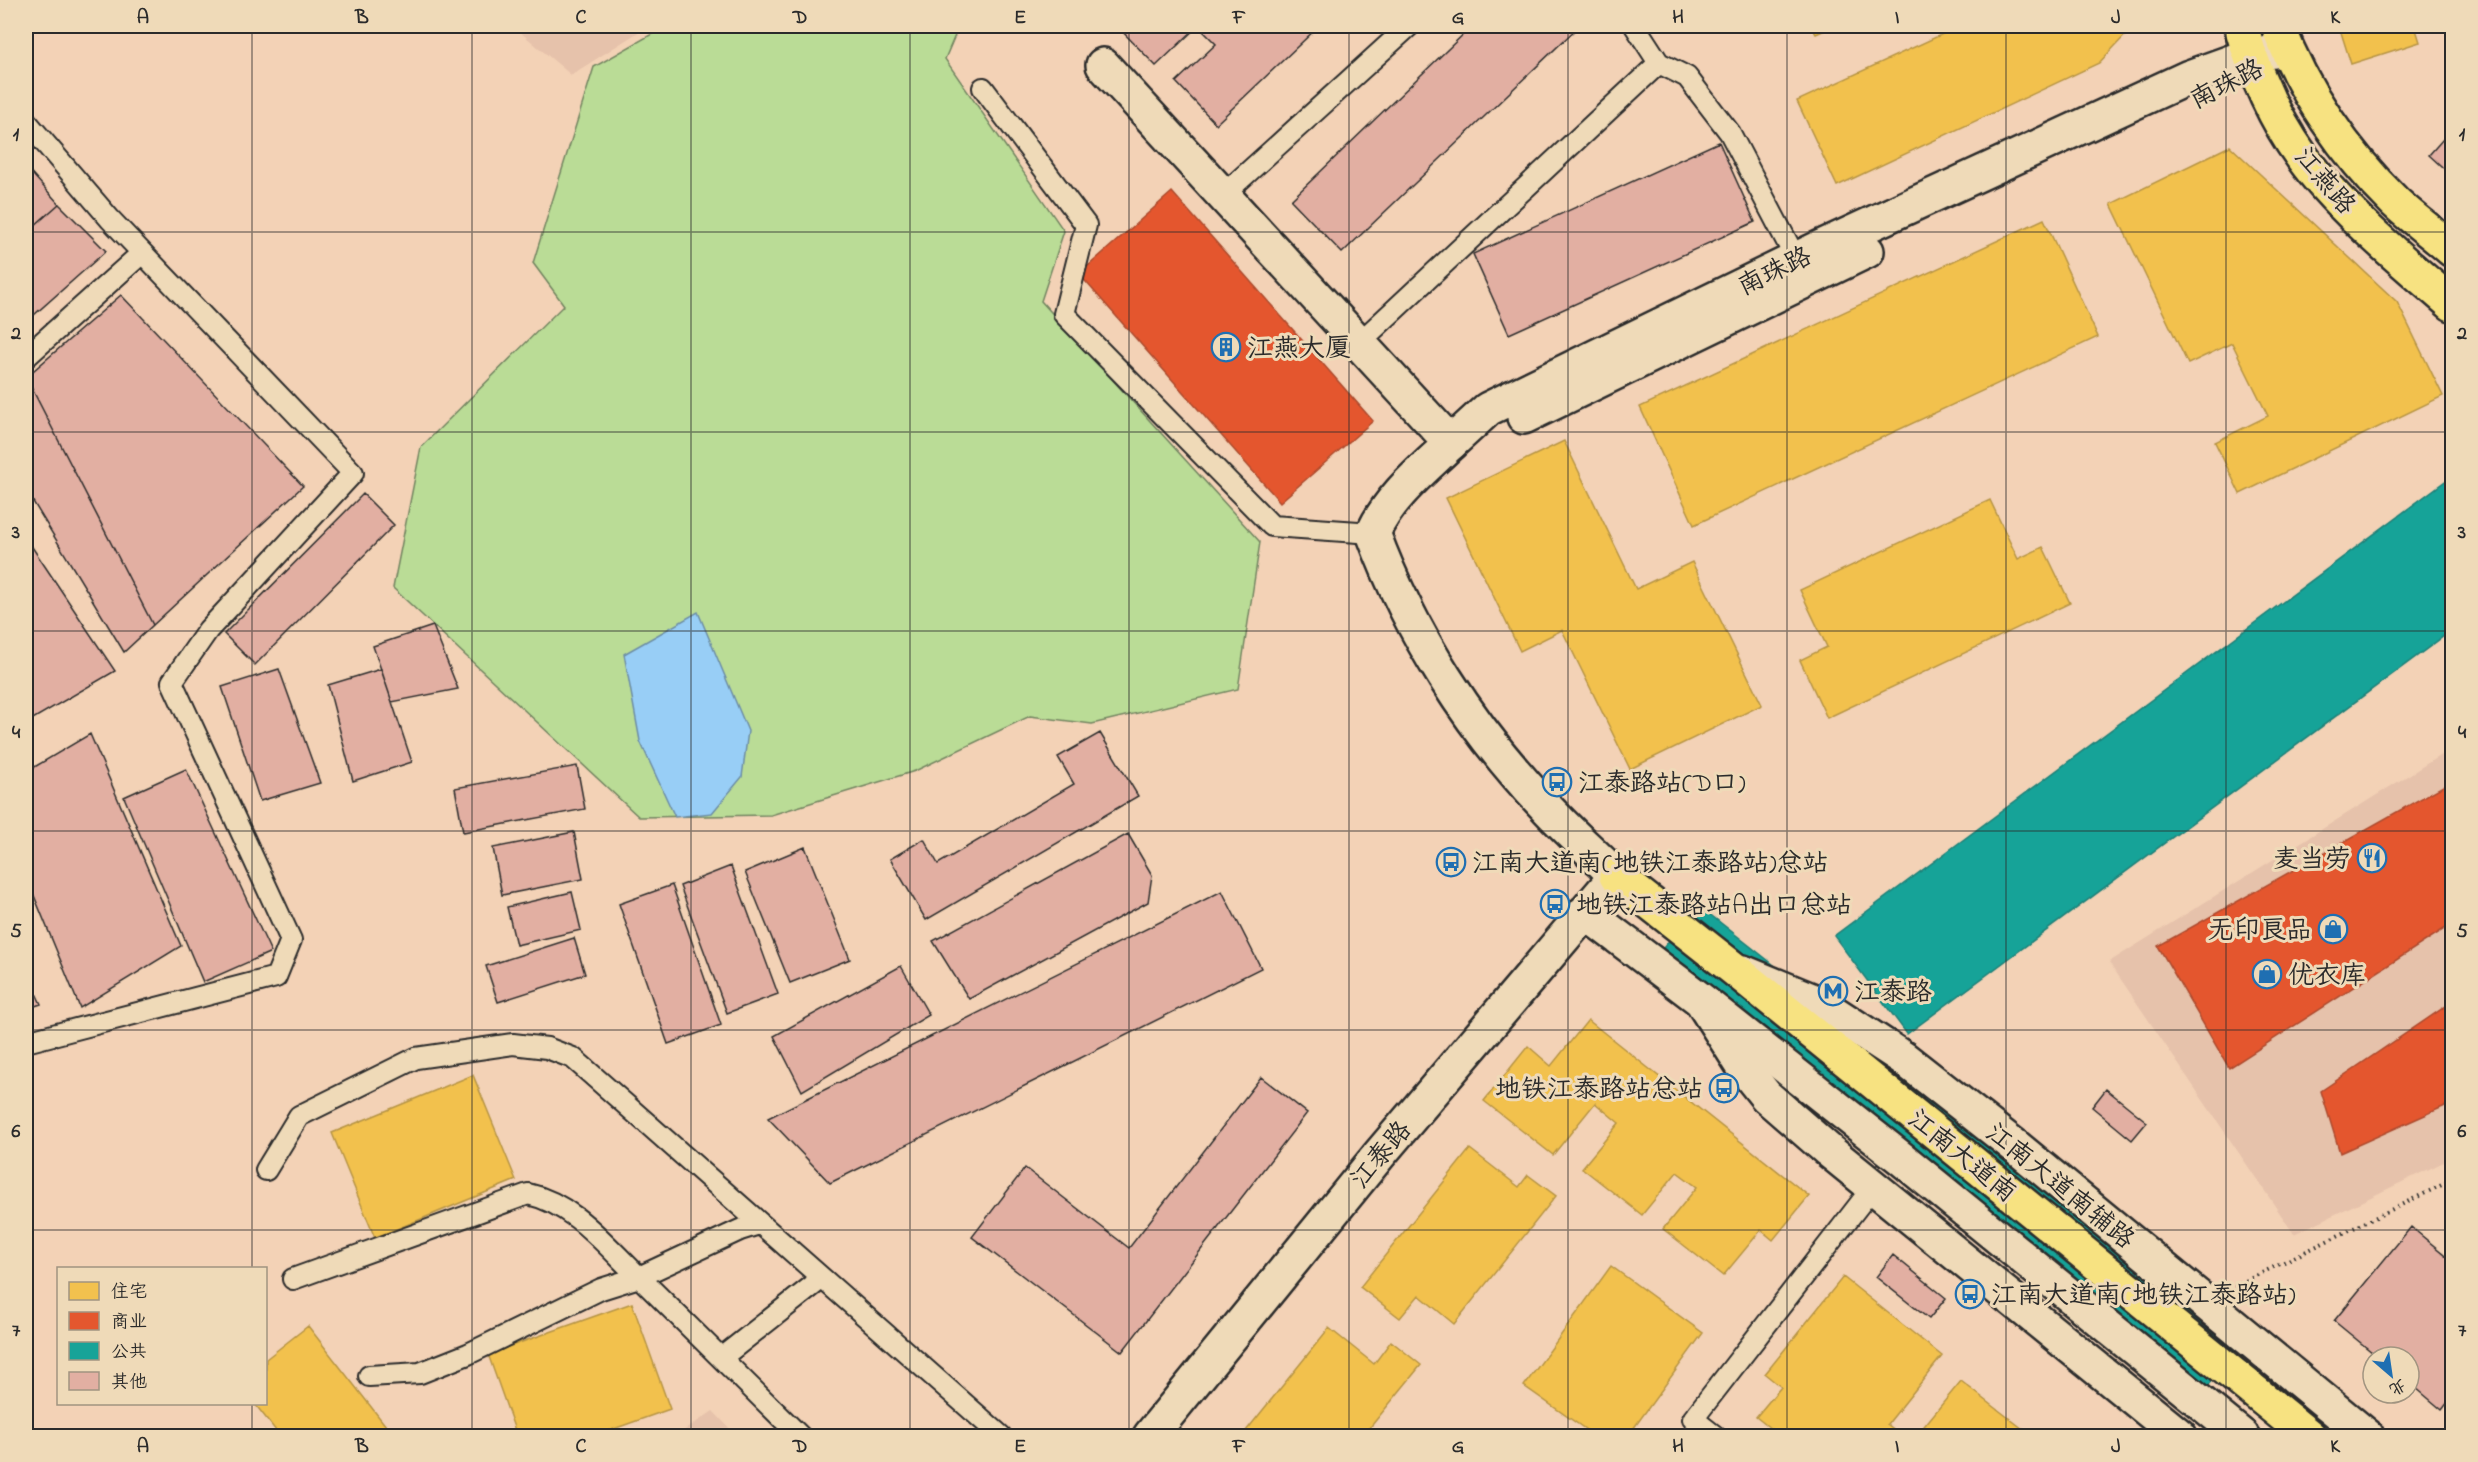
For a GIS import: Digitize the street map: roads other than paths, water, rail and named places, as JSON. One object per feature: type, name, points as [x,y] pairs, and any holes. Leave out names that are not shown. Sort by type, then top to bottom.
[{"type":"main road","name":"江燕路","points":[[2283,37],[2325,118],[2352,156],[2396,203],[2452,250]]},
{"type":"main road","name":"江燕路","points":[[2249,50],[2302,157],[2330,191],[2452,304]]},
{"type":"main road","name":"江南大道南","points":[[1616,876],[1931,1128],[2309,1437]]},
{"type":"street","name":"南珠路","points":[[1451,443],[1488,409],[1796,259],[2189,77],[2283,37]]},
{"type":"street","name":"南珠路","points":[[1451,443],[1502,428],[1836,266],[2249,50]]},
{"type":"street","points":[[1103,65],[1451,443],[1392,500],[1381,514],[1372,533],[1407,615],[1443,674],[1489,740],[1543,805],[1616,876]]},
{"type":"street","name":"江泰路","points":[[1150,1437],[1371,1164],[1616,876]]},
{"type":"street","name":"江南大道南","points":[[1585,912],[1701,1000],[1902,1159],[2242,1437]]},
{"type":"street","name":"江南大道南辅路","points":[[1734,969],[1819,1003],[1903,1058],[2367,1437]]},
{"type":"street","points":[[1701,1000],[1746,1071],[1766,1096],[2164,1432]]},
{"type":"street","points":[[1873,1187],[1931,1128],[1955,1099]]},
{"type":"lane","points":[[1223,195],[1409,26]]},
{"type":"lane","points":[[1635,26],[1659,63],[1687,77],[1730,133],[1796,259]]},
{"type":"lane","points":[[1359,343],[1659,63]]},
{"type":"lane","points":[[983,88],[1086,225],[1064,314],[1272,526],[1372,533]]},
{"type":"lane","points":[[26,121],[110,219],[353,473],[208,630],[172,682],[291,940],[276,977],[26,1041]]},
{"type":"lane","points":[[26,357],[142,253]]},
{"type":"lane","points":[[266,1170],[299,1116],[416,1058],[513,1044],[547,1048],[573,1058],[1001,1437]]},
{"type":"lane","points":[[1715,1437],[1693,1419],[1873,1187]]},
{"type":"lane","points":[[293,1279],[528,1194],[544,1198],[565,1208],[639,1277],[800,1437]]},
{"type":"lane","points":[[369,1376],[420,1373],[468,1354],[601,1289],[639,1277],[740,1230],[759,1224]]},
{"type":"lane","points":[[721,1358],[821,1279]]},
{"type":"water","points":[[698,612],[748,731],[742,777],[712,813],[675,817],[640,741],[624,654]]},
{"type":"place","name":"江燕大厦","points":[[1226,347]]},
{"type":"place","name":"江泰路站(D口)","points":[[1557,782]]},
{"type":"place","name":"麦当劳","points":[[2372,858]]},
{"type":"place","name":"江南大道南(地铁江泰路站)总站","points":[[1451,862]]},
{"type":"place","name":"地铁江泰路站A出口总站","points":[[1555,904]]},
{"type":"place","name":"无印良品","points":[[2333,929]]},
{"type":"place","name":"优衣库","points":[[2267,974]]},
{"type":"place","name":"江泰路","points":[[1833,991]]},
{"type":"place","name":"地铁江泰路站总站","points":[[1724,1088]]},
{"type":"place","name":"江南大道南(地铁江泰路站)","points":[[1970,1294]]}]
